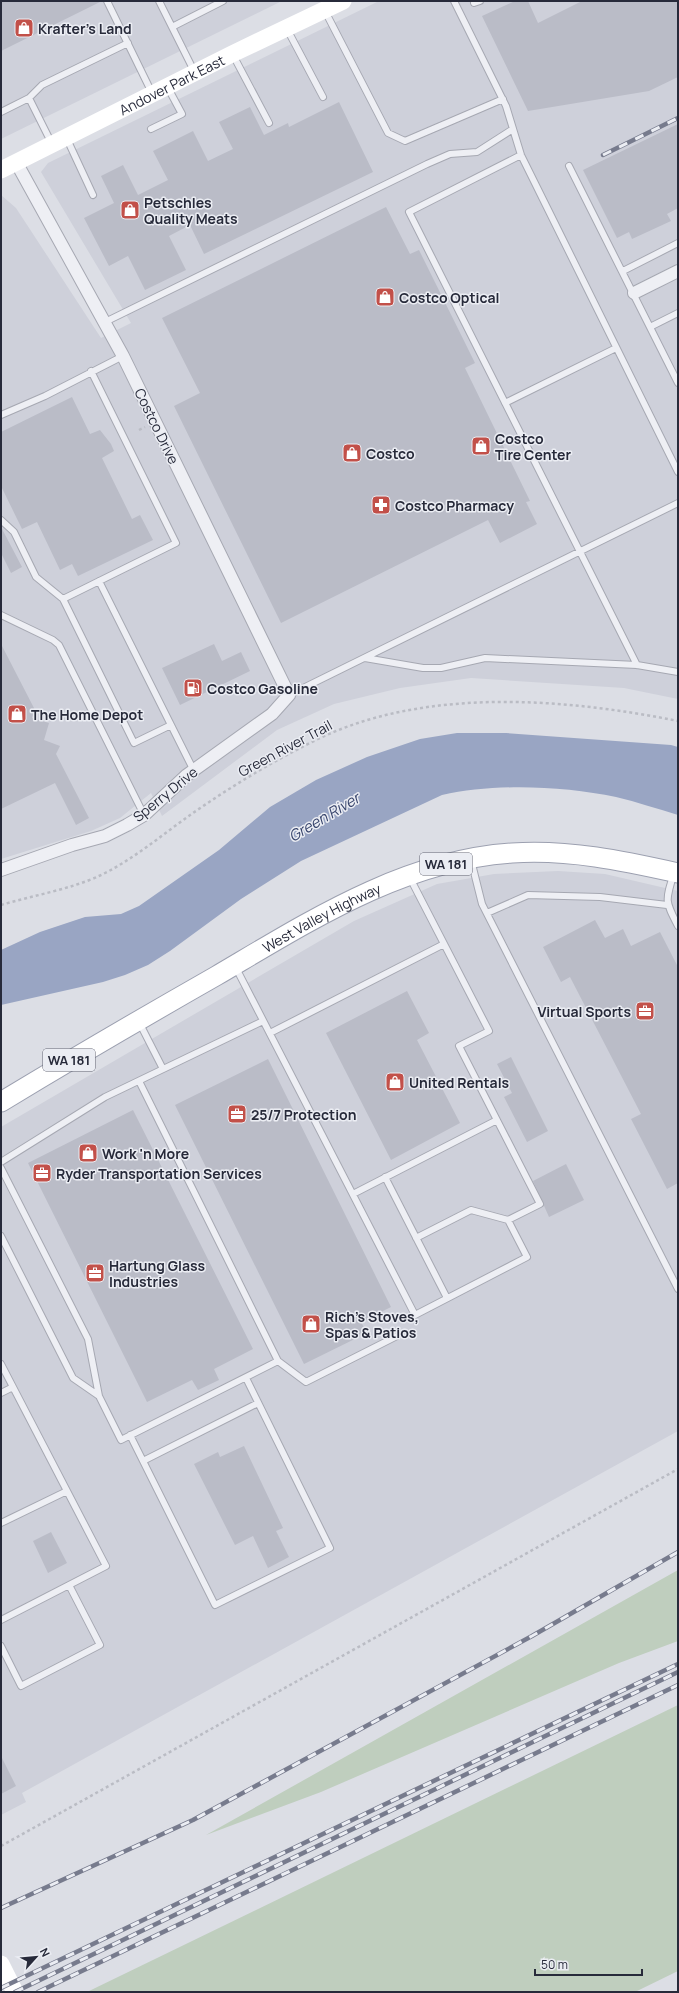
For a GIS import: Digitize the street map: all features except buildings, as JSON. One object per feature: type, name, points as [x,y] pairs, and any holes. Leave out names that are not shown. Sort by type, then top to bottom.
[{"type":"main road","name":"West Valley Highway","points":[[1,1102],[138,1020],[235,965],[338,908],[408,875],[471,858],[513,853],[573,854],[616,859],[676,873]]},
{"type":"street","name":"Andover Park East","points":[[8,166],[286,27],[342,1]]},
{"type":"street","name":"Costco Drive","points":[[8,166],[105,322],[289,695]]},
{"type":"street","points":[[634,293],[678,271]]},
{"type":"street","name":"Sperry Drive","points":[[1,870],[72,845],[105,836],[144,815],[194,771],[272,714],[289,695]]},
{"type":"street","points":[[1,1964],[15,1992]]},
{"type":"lane","points":[[107,1],[128,43],[160,90],[182,114],[151,129]]},
{"type":"lane","points":[[159,1],[195,73]]},
{"type":"lane","points":[[172,27],[223,1]]},
{"type":"lane","points":[[454,1],[503,99],[521,155],[678,472]]},
{"type":"lane","points":[[324,9],[388,133],[405,141],[503,99]]},
{"type":"lane","points":[[286,27],[323,97]]},
{"type":"lane","points":[[1,112],[29,98],[42,85],[128,43]]},
{"type":"lane","points":[[232,54],[269,123]]},
{"type":"lane","points":[[29,98],[59,141],[93,195]]},
{"type":"lane","points":[[105,322],[427,164],[450,154],[477,152],[513,129]]},
{"type":"lane","points":[[521,155],[409,212],[637,665]]},
{"type":"lane","points":[[569,166],[678,383]]},
{"type":"lane","points":[[623,271],[678,243]]},
{"type":"lane","points":[[650,327],[678,313]]},
{"type":"lane","points":[[505,403],[616,348]]},
{"type":"lane","points":[[1,415],[45,396],[91,371],[123,356]]},
{"type":"lane","points":[[63,599],[176,543],[91,371]]},
{"type":"lane","points":[[289,695],[678,503]]},
{"type":"lane","points":[[1,520],[14,532],[36,577],[63,599],[134,743],[171,725]]},
{"type":"lane","points":[[99,581],[194,771]]},
{"type":"lane","points":[[1,615],[53,640],[59,645],[144,815]]},
{"type":"lane","points":[[365,658],[423,668],[441,668],[485,658],[637,665],[678,672]]},
{"type":"lane","points":[[471,858],[479,896],[487,913],[678,1289]]},
{"type":"lane","points":[[676,873],[666,897],[667,905],[678,926]]},
{"type":"lane","points":[[408,875],[489,1031],[459,1046],[540,1204],[508,1220],[470,1210],[416,1238]]},
{"type":"lane","points":[[487,913],[528,895],[600,897],[667,905]]},
{"type":"lane","points":[[270,1033],[444,944]]},
{"type":"lane","points":[[235,965],[415,1315],[527,1257],[508,1220]]},
{"type":"lane","points":[[138,1020],[164,1069]]},
{"type":"lane","points":[[1,1162],[105,1097],[264,1021]]},
{"type":"lane","points":[[139,1081],[278,1361],[306,1382],[397,1336]]},
{"type":"lane","points":[[352,1194],[497,1120]]},
{"type":"lane","points":[[1,1168],[88,1339],[99,1396],[121,1440],[278,1361]]},
{"type":"lane","points":[[385,1177],[447,1298]]},
{"type":"lane","points":[[1,1236],[73,1378],[99,1396]]},
{"type":"lane","points":[[1,1364],[106,1566],[1,1620]]},
{"type":"lane","points":[[130,1435],[215,1605],[330,1548],[246,1378]]},
{"type":"lane","points":[[1,1393],[13,1387]]},
{"type":"lane","points":[[143,1461],[258,1403]]},
{"type":"lane","points":[[1,1523],[67,1491]]},
{"type":"lane","points":[[1,1646],[22,1686],[100,1645],[68,1585]]},
{"type":"path","name":"Green River Trail","points":[[1,905],[75,885],[99,876],[121,864],[236,785],[275,762],[317,740],[355,724],[407,709],[457,703],[517,702],[627,711],[678,720]]},
{"type":"path","points":[[1,1846],[678,1469]]},
{"type":"shaded area","points":[[1,1],[282,1],[1,139]]},
{"type":"shaded area","points":[[379,1],[678,1],[678,699],[624,688],[471,678],[400,688],[334,704],[277,730],[162,816],[151,793],[120,818],[91,831],[1,859],[1,195],[16,208],[101,338],[131,323],[41,172],[48,163]]},
{"type":"shaded area","points":[[558,871],[605,874],[678,891],[678,1431],[22,1793],[26,1802],[1,1815],[1,1127],[354,921],[437,884],[494,874]]},
{"type":"green space","points":[[678,1570],[678,1641],[619,1663],[321,1792],[206,1835]]},
{"type":"green space","points":[[678,1705],[678,1971],[635,1992],[87,1992]]},
{"type":"water","name":"Green River","points":[[457,733],[506,733],[671,745],[678,747],[678,815],[616,797],[552,788],[506,787],[463,791],[442,795],[301,861],[241,899],[170,951],[148,965],[125,975],[103,982],[1,1005],[1,950],[40,932],[85,917],[121,914],[139,906],[219,850],[270,807],[316,780],[367,757],[420,739]]},
{"type":"railway","points":[[603,155],[678,118]]},
{"type":"railway","points":[[1,1908],[193,1820],[532,1636],[678,1552]]},
{"type":"railway","points":[[1,1988],[678,1664]]},
{"type":"railway","points":[[15,1992],[678,1672]]},
{"type":"railway","points":[[38,1992],[678,1685]]},
{"type":"place","name":"Krafter's Land","points":[[24,28]]},
{"type":"place","name":"Petschles Quality Meats","points":[[130,210]]},
{"type":"place","name":"Costco Optical","points":[[385,297]]},
{"type":"place","name":"Costco Tire Center","points":[[481,446]]},
{"type":"place","name":"Costco","points":[[352,453]]},
{"type":"place","name":"Costco Pharmacy","points":[[381,505]]},
{"type":"place","name":"Costco Gasoline","points":[[193,688]]},
{"type":"place","name":"The Home Depot","points":[[17,714]]},
{"type":"place","name":"Virtual Sports","points":[[645,1011]]},
{"type":"place","name":"United Rentals","points":[[395,1082]]},
{"type":"place","name":"25/7 Protection","points":[[237,1114]]},
{"type":"place","name":"Work 'n More","points":[[88,1153]]},
{"type":"place","name":"Ryder Transportation Services","points":[[42,1173]]},
{"type":"place","name":"Hartung Glass Industries","points":[[95,1273]]},
{"type":"place","name":"Rich's Stoves, Spas & Patios","points":[[311,1324]]}]
